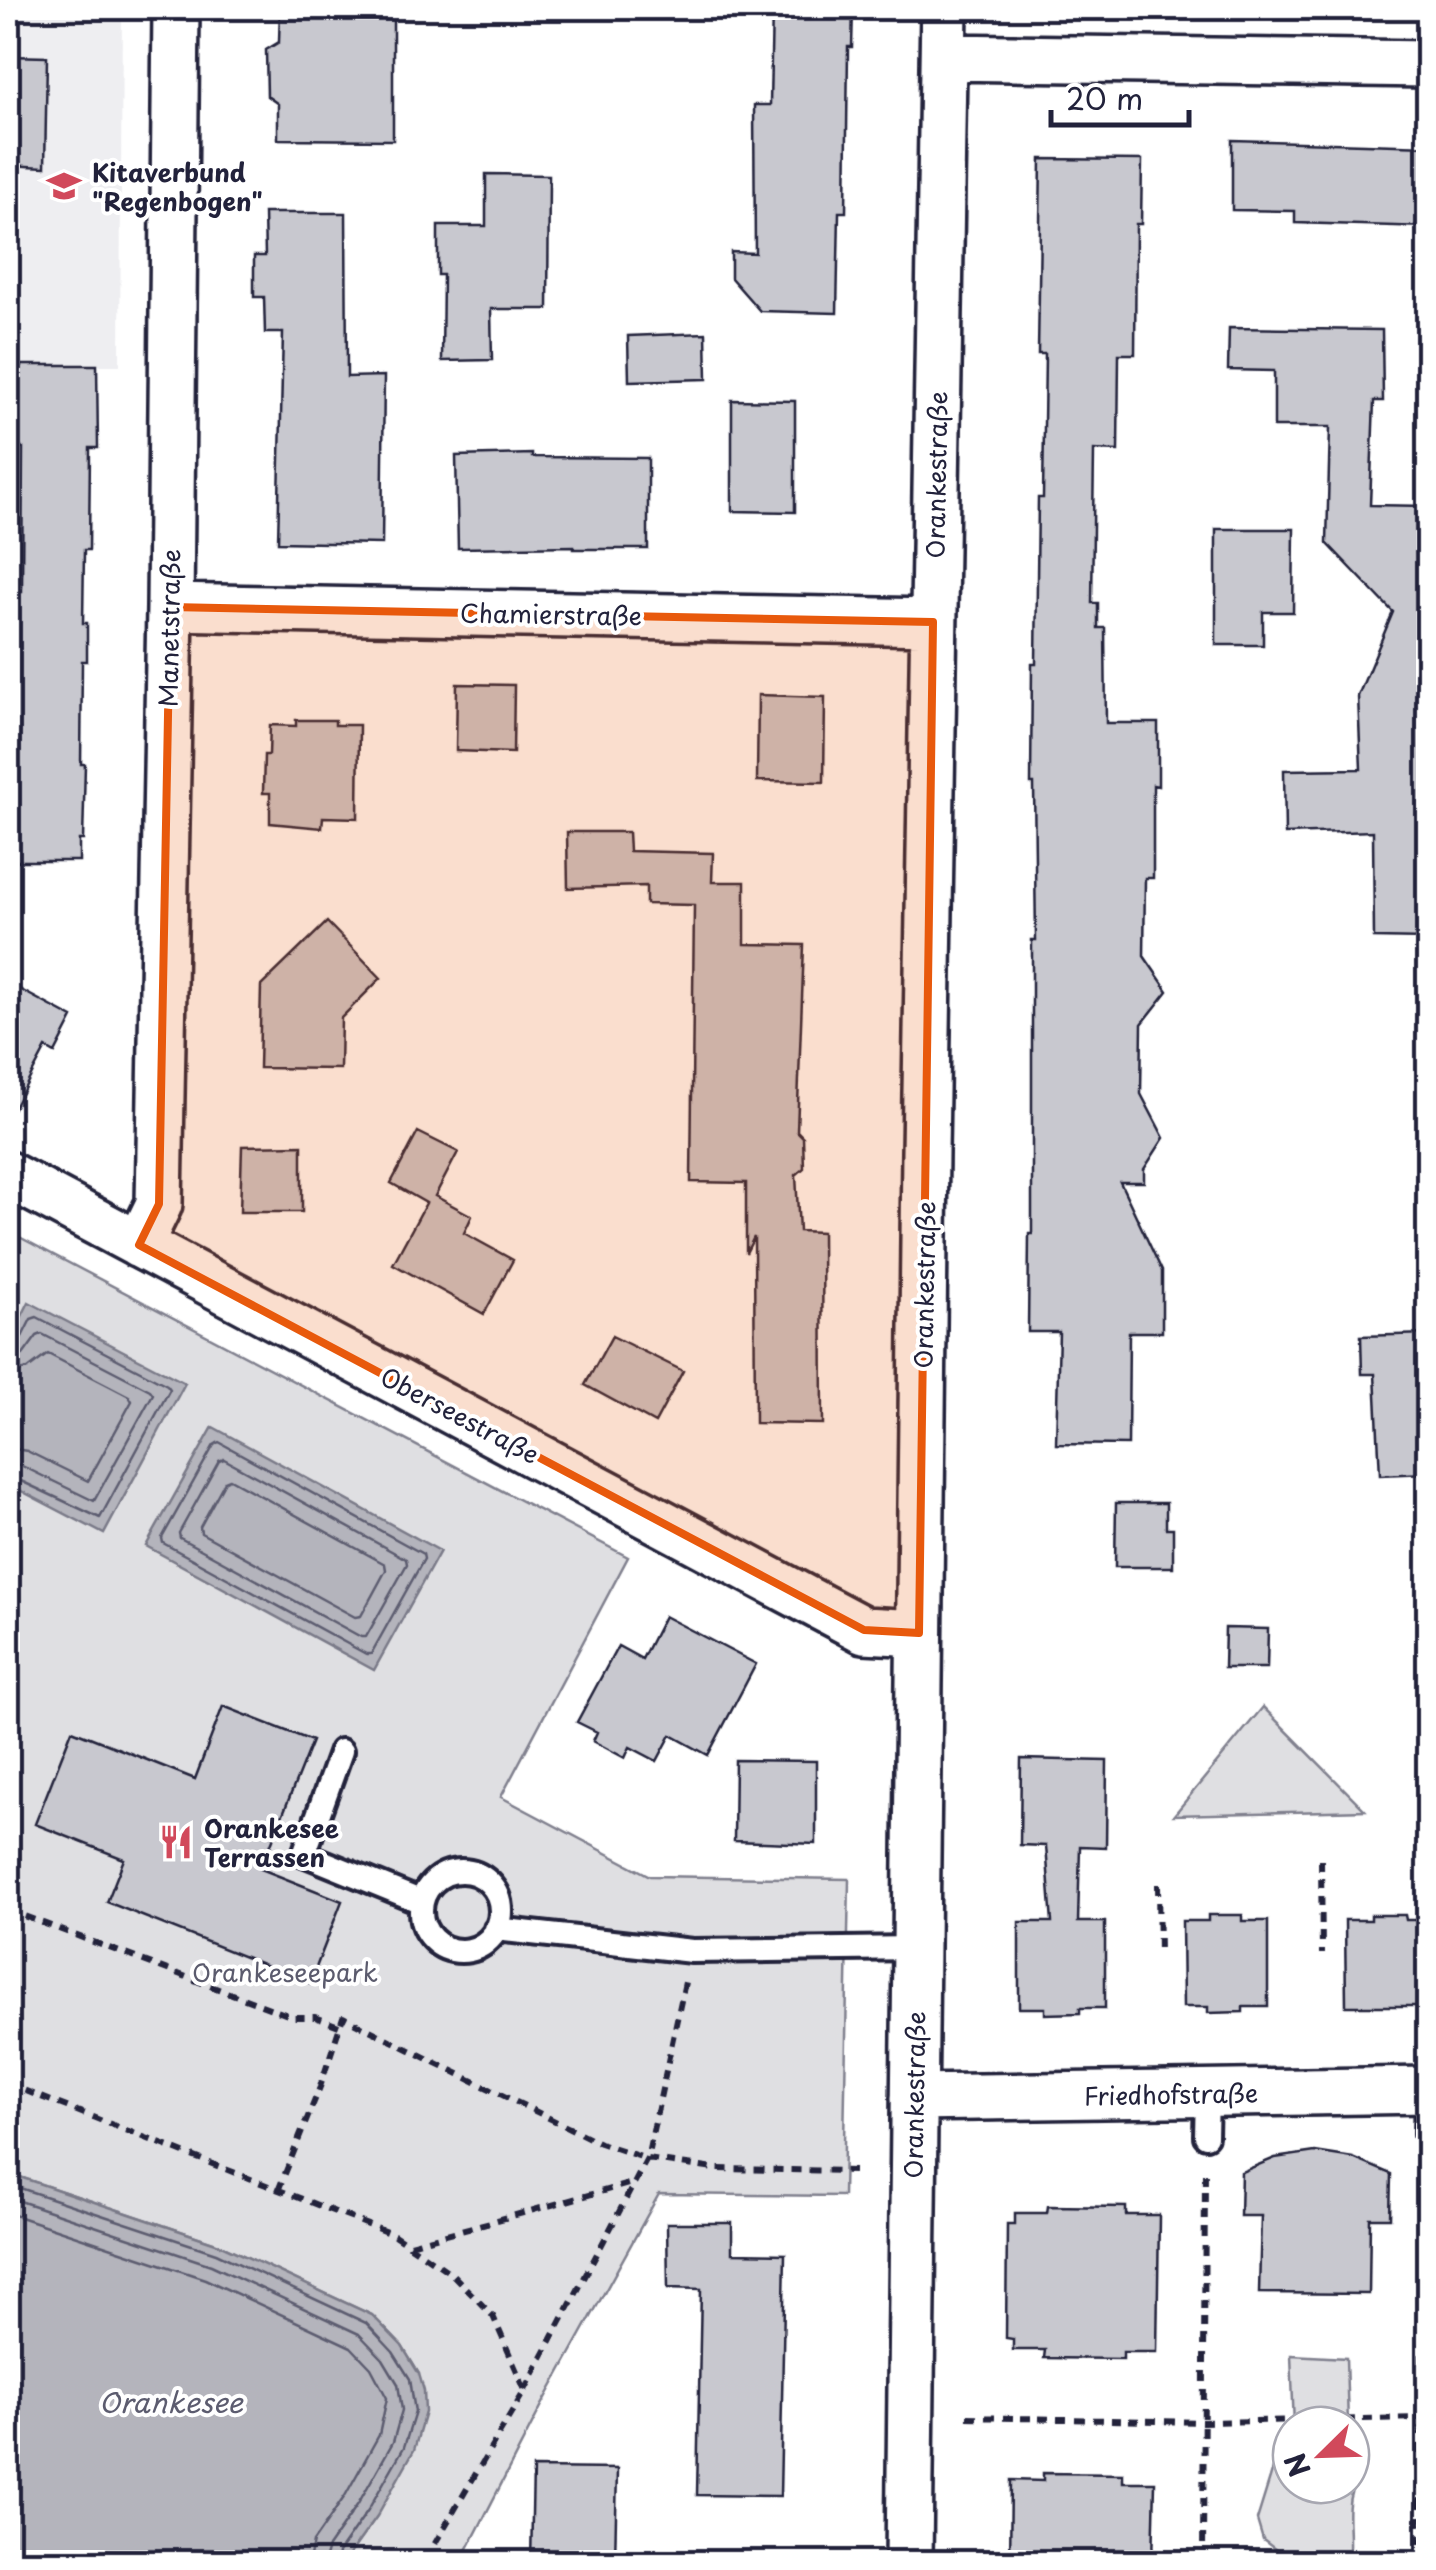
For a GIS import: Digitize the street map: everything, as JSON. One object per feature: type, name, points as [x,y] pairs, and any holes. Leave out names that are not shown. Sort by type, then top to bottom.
[{"type":"street","name":"Manetstraße","points":[[139,1245],[159,1204],[176,8]]},
{"type":"street","name":"Orankestraße","points":[[909,2562],[944,8]]},
{"type":"street","points":[[944,57],[1428,64]]},
{"type":"street","name":"Chamierstraße","points":[[170,607],[933,622]]},
{"type":"street","name":"Oberseestraße","points":[[8,1175],[864,1630],[919,1633]]},
{"type":"street","name":"Friedhofstraße","points":[[914,2098],[1206,2115],[1427,2105]]},
{"type":"lane","points":[[341,1752],[304,1854],[422,1902]]},
{"type":"lane","points":[[447,1874],[474,1874],[486,1880],[500,1903],[496,1930],[478,1947],[466,1951],[441,1946],[424,1927],[422,1902],[427,1890],[447,1874]]},
{"type":"lane","points":[[496,1930],[692,1951],[916,1948]]},
{"type":"path","points":[[1321,1860],[1322,1954]]},
{"type":"path","points":[[1158,1884],[1159,1956]]},
{"type":"path","points":[[8,1910],[294,2017],[315,2016],[340,2026]]},
{"type":"path","points":[[424,2562],[525,2390],[648,2159],[692,1951]]},
{"type":"path","points":[[278,2191],[343,2017],[600,2143],[648,2159],[714,2169],[854,2170]]},
{"type":"path","points":[[8,2084],[410,2244],[452,2274],[493,2316],[525,2390]]},
{"type":"path","points":[[1418,2562],[1427,2105]]},
{"type":"path","points":[[1203,2562],[1206,2115]]},
{"type":"path","points":[[410,2244],[634,2183]]},
{"type":"path","points":[[966,2417],[1204,2422],[1420,2418]]},
{"type":"highlighted area","points":[[170,607],[933,622],[919,1633],[864,1630],[139,1245],[159,1204]]},
{"type":"shaded area","name":"Kitaverbund \"Regenbogen\"","points":[[8,8],[122,8],[120,365],[8,365]]},
{"type":"green space","points":[[1337,8],[1428,8],[1428,13],[1337,12]]},
{"type":"green space","name":"Orankeseepark","points":[[8,1231],[628,1557],[501,1797],[650,1876],[849,1879],[843,2196],[659,2194],[461,2562],[344,2562],[377,2516],[419,2374],[402,2346],[372,2315],[219,2244],[8,2173]]},
{"type":"green space","points":[[1263,1707],[1365,1810],[1174,1815]]},
{"type":"green space","points":[[1291,2355],[1346,2358],[1347,2405],[1293,2405]]},
{"type":"green space","points":[[1271,2475],[1271,2505],[1349,2505],[1348,2562],[1281,2562],[1280,2553],[1263,2540],[1257,2520]]},
{"type":"water","points":[[29,1302],[185,1383],[104,1534],[8,1484],[8,1344]]},
{"type":"water","points":[[213,1427],[440,1551],[374,1670],[146,1546]]},
{"type":"water","name":"Orankesee","points":[[8,2173],[219,2244],[372,2315],[402,2346],[419,2374],[425,2412],[414,2450],[377,2516],[344,2562],[8,2562]]},
{"type":"building","points":[[280,8],[393,10],[393,140],[278,139],[278,104],[267,96],[266,50],[279,42]]},
{"type":"building","points":[[772,8],[853,8],[852,47],[848,47],[846,212],[839,212],[837,313],[760,311],[731,278],[731,252],[755,253],[754,105],[770,105]]},
{"type":"building","points":[[8,56],[47,57],[45,167],[8,165]]},
{"type":"building","points":[[1232,140],[1428,146],[1428,227],[1295,223],[1295,211],[1232,210]]},
{"type":"building","points":[[1041,159],[1142,160],[1141,224],[1136,224],[1135,354],[1119,354],[1118,451],[1094,450],[1092,603],[1098,603],[1098,628],[1105,628],[1106,723],[1158,723],[1153,878],[1145,878],[1144,956],[1168,991],[1142,1024],[1141,1094],[1164,1138],[1144,1169],[1144,1182],[1120,1182],[1162,1271],[1162,1332],[1129,1332],[1128,1445],[1056,1444],[1059,1332],[1028,1332],[1032,940],[1036,940],[1032,664],[1036,664],[1038,498],[1043,498],[1045,354],[1038,354]]},
{"type":"building","points":[[486,174],[549,175],[548,309],[491,309],[492,360],[442,361],[443,275],[438,275],[438,226],[486,226]]},
{"type":"building","points":[[264,213],[346,213],[347,377],[384,376],[382,544],[278,542],[283,333],[265,333],[264,297],[254,297],[254,256],[265,256]]},
{"type":"building","points":[[1229,328],[1382,330],[1383,401],[1374,401],[1370,505],[1428,506],[1428,939],[1374,938],[1373,831],[1285,834],[1284,770],[1361,769],[1358,696],[1393,612],[1327,543],[1330,427],[1274,427],[1274,371],[1228,370]]},
{"type":"building","points":[[706,333],[707,379],[629,381],[628,336]]},
{"type":"building","points":[[15,365],[97,365],[98,448],[90,448],[89,550],[84,550],[87,661],[82,661],[81,764],[85,764],[79,861],[8,861],[8,592],[22,592],[23,448],[16,445]]},
{"type":"building","points":[[732,400],[795,401],[795,512],[732,511]]},
{"type":"building","points":[[456,456],[648,458],[648,549],[458,548]]},
{"type":"building","points":[[1216,529],[1294,529],[1293,612],[1263,612],[1263,645],[1216,645]]},
{"type":"building","points":[[457,684],[514,685],[513,753],[456,751]]},
{"type":"building","points":[[758,695],[825,697],[824,782],[757,781]]},
{"type":"building","points":[[296,720],[335,720],[335,725],[359,725],[358,818],[323,817],[322,828],[270,823],[270,793],[263,793],[270,725],[296,726]]},
{"type":"building","points":[[567,832],[628,832],[629,851],[713,853],[712,882],[745,882],[745,944],[804,945],[797,1131],[803,1137],[804,1168],[796,1175],[799,1231],[822,1232],[823,1424],[755,1423],[754,1237],[746,1253],[746,1183],[691,1182],[694,905],[646,904],[646,886],[568,888]]},
{"type":"building","points":[[327,922],[381,978],[341,1018],[340,1069],[259,1068],[261,986]]},
{"type":"building","points":[[8,983],[73,1018],[55,1053],[46,1048],[8,1119]]},
{"type":"building","points":[[418,1132],[458,1152],[435,1196],[472,1216],[464,1233],[513,1260],[484,1314],[393,1264],[426,1203],[391,1183]]},
{"type":"building","points":[[302,1145],[302,1212],[240,1212],[242,1146]]},
{"type":"building","points":[[1428,1334],[1428,1473],[1380,1475],[1375,1374],[1362,1374],[1361,1336]]},
{"type":"building","points":[[612,1336],[683,1371],[655,1423],[585,1385]]},
{"type":"building","points":[[1116,1503],[1166,1503],[1166,1528],[1173,1528],[1173,1567],[1115,1567]]},
{"type":"building","points":[[664,1616],[756,1664],[708,1755],[671,1735],[657,1761],[630,1747],[625,1758],[593,1741],[597,1732],[577,1722],[618,1646],[642,1659]]},
{"type":"building","points":[[1225,1628],[1268,1629],[1267,1668],[1224,1668]]},
{"type":"building","name":"Orankesee Terrassen","points":[[223,1706],[312,1741],[261,1869],[342,1901],[310,1983],[107,1902],[124,1859],[35,1824],[72,1730],[195,1779]]},
{"type":"building","points":[[1021,1759],[1107,1761],[1106,1847],[1080,1846],[1078,1922],[1105,1922],[1105,2008],[1045,2014],[1045,2008],[1019,2008],[1019,1922],[1052,1922],[1046,1846],[1020,1845]]},
{"type":"building","points":[[735,1760],[816,1761],[816,1844],[734,1841]]},
{"type":"building","points":[[1208,1915],[1242,1915],[1242,1921],[1268,1921],[1268,2007],[1208,2013],[1208,2007],[1183,2007],[1182,1921],[1208,1921]]},
{"type":"building","points":[[1371,1915],[1428,1920],[1428,2006],[1346,2006],[1345,1920],[1371,1920]]},
{"type":"building","points":[[1315,2152],[1353,2158],[1391,2174],[1390,2218],[1370,2218],[1369,2294],[1259,2293],[1261,2216],[1240,2216],[1241,2172],[1275,2158]]},
{"type":"building","points":[[1048,2206],[1126,2207],[1126,2215],[1159,2215],[1157,2352],[1123,2352],[1123,2359],[1044,2358],[1045,2350],[1013,2350],[1013,2339],[1006,2338],[1007,2224],[1015,2224],[1015,2213],[1047,2213]]},
{"type":"building","points":[[667,2223],[732,2223],[732,2253],[785,2254],[780,2496],[697,2495],[701,2289],[668,2288]]},
{"type":"building","points":[[533,2468],[617,2469],[615,2562],[531,2562]]},
{"type":"building","points":[[1043,2473],[1123,2474],[1123,2482],[1155,2482],[1153,2562],[1010,2562],[1011,2480],[1043,2481]]},
{"type":"place","name":"Kitaverbund \"Regenbogen\"","points":[[64,186]]},
{"type":"place","name":"Orankesee Terrassen","points":[[176,1842]]}]
